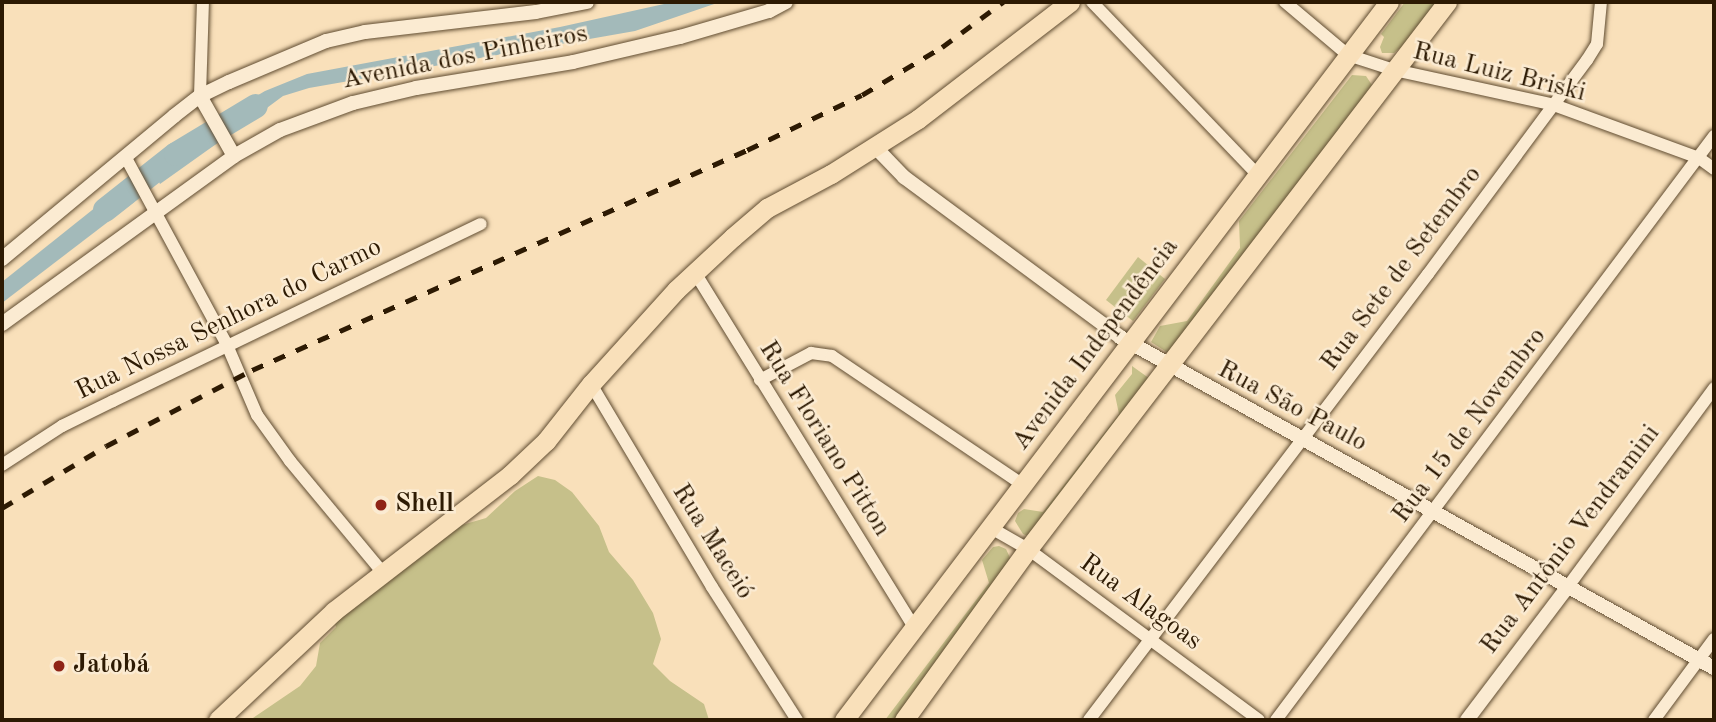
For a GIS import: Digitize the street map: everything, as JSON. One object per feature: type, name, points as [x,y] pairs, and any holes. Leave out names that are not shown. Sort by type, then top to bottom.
[{"type":"main road","points":[[218,720],[334,611],[510,475],[546,441],[591,384],[694,271],[767,208],[875,147],[960,88],[1070,2]]},
{"type":"main road","name":"Avenida Independência","points":[[844,720],[1128,343],[1231,214],[1389,2]]},
{"type":"main road","points":[[904,720],[1028,549],[1447,2]]},
{"type":"street","points":[[203,2],[200,96],[229,150]]},
{"type":"street","points":[[2,259],[200,96],[339,38],[406,26],[536,12],[587,2]]},
{"type":"street","name":"Avenida dos Pinheiros","points":[[2,324],[229,150],[353,103],[416,88],[631,50],[724,25],[786,2]]},
{"type":"street","points":[[1092,2],[1258,175]]},
{"type":"street","name":"Rua Luiz Briski","points":[[1285,2],[1348,55],[1394,70],[1554,106],[1699,158],[1714,169]]},
{"type":"street","name":"Rua Sete de Setembro","points":[[1089,720],[1554,106],[1597,44],[1601,2]]},
{"type":"street","name":"Rua 15 de Novembro","points":[[1276,720],[1714,136]]},
{"type":"street","name":"Rua São Paulo","points":[[875,147],[904,177],[1128,343],[1714,667]]},
{"type":"street","points":[[126,158],[227,345],[257,415],[290,461],[383,573]]},
{"type":"street","name":"Rua Nossa Senhora do Carmo","points":[[2,465],[62,426],[481,224]]},
{"type":"street","name":"Rua Floriano Pitton","points":[[694,271],[915,629]]},
{"type":"street","points":[[760,380],[811,354],[832,356],[1023,485]]},
{"type":"street","name":"Rua Maceió","points":[[591,384],[712,587],[797,720]]},
{"type":"street","name":"Rua Antônio Vendramini","points":[[1469,719],[1714,388]]},
{"type":"street","name":"Rua Alagoas","points":[[990,528],[1028,549],[1259,720]]},
{"type":"street","points":[[1654,720],[1714,639]]},
{"type":"shaded area","points":[[1405,2],[1441,2],[1404,51],[1400,48],[1394,53],[1382,53],[1380,47],[1384,37],[1381,34]]},
{"type":"shaded area","points":[[1352,75],[1366,76],[1372,85],[1173,356],[1151,342],[1160,326],[1187,321],[1240,248],[1239,221]]},
{"type":"shaded area","points":[[1138,257],[1165,279],[1133,321],[1106,300]]},
{"type":"shaded area","points":[[1132,366],[1153,381],[1028,536],[1023,534],[1015,521],[1018,513],[1024,509],[1043,512],[1119,414],[1115,395],[1132,374]]},
{"type":"shaded area","points":[[538,476],[555,480],[572,492],[599,526],[609,552],[633,580],[653,613],[661,639],[653,664],[670,681],[704,704],[709,720],[250,720],[300,686],[316,666],[320,643],[336,627],[334,620],[441,536],[462,525],[486,518],[515,491]]},
{"type":"shaded area","points":[[993,547],[1006,549],[1012,562],[897,720],[885,720],[989,583],[982,560]]},
{"type":"water","points":[[673,2],[720,2],[635,31],[309,88],[283,96],[236,131],[223,116],[265,91],[307,74],[560,27]]},
{"type":"water","points":[[207,125],[219,142],[160,184],[151,165]]},
{"type":"water","points":[[126,183],[134,202],[2,303],[2,282]]},
{"type":"waterway","points":[[105,210],[176,154],[256,106]]},
{"type":"railway","points":[[2,508],[106,446],[252,370],[747,150],[862,95],[942,47],[1003,2]]},
{"type":"place","name":"Shell","points":[[381,505]]},
{"type":"place","name":"Jatobá","points":[[59,666]]}]
